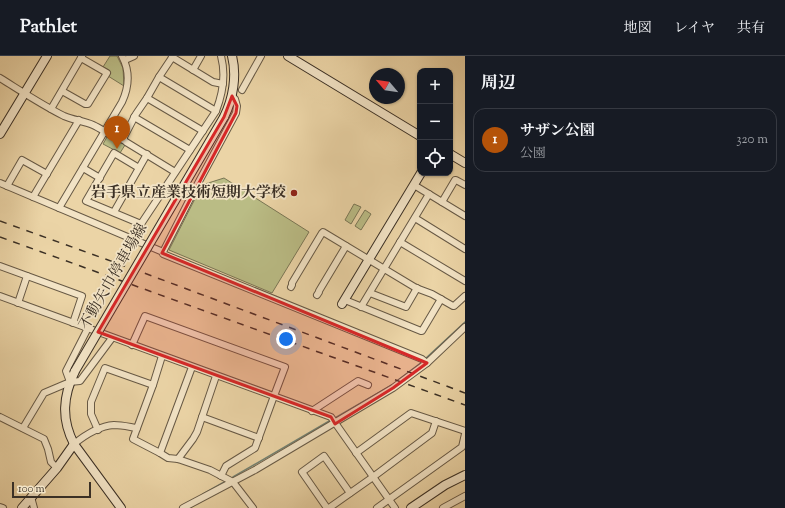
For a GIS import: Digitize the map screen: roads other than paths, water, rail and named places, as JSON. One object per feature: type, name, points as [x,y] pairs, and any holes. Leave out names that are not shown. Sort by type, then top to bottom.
[{"type":"street","points":[[0,134],[46,56]]},
{"type":"street","points":[[59,208],[126,94],[128,77],[127,68],[123,58],[134,56]]},
{"type":"street","points":[[193,70],[201,56]]},
{"type":"street","points":[[139,168],[114,153],[86,201],[141,224],[216,111],[223,84],[224,71],[221,56]]},
{"type":"street","name":"不動矢巾停車場線","points":[[121,508],[74,444],[69,434],[65,409],[67,394],[75,371],[224,117],[232,96],[234,69],[232,56]]},
{"type":"street","points":[[242,90],[261,56]]},
{"type":"street","points":[[288,56],[417,134]]},
{"type":"street","points":[[51,108],[82,57],[107,73],[88,104],[85,104],[62,91]]},
{"type":"street","points":[[124,140],[134,117],[172,57],[214,82],[223,84]]},
{"type":"street","points":[[159,77],[216,111]]},
{"type":"street","points":[[0,78],[69,118],[94,125],[105,132],[124,140],[175,172]]},
{"type":"street","points":[[163,252],[236,113],[238,106],[235,98],[232,96]]},
{"type":"street","points":[[147,98],[203,131]]},
{"type":"street","points":[[134,117],[190,150]]},
{"type":"street","points":[[33,197],[79,120]]},
{"type":"street","points":[[114,212],[147,154]]},
{"type":"street","points":[[453,156],[465,163]]},
{"type":"street","points":[[7,186],[22,160],[47,174]]},
{"type":"street","points":[[83,168],[100,178]]},
{"type":"street","points":[[419,176],[343,302],[361,307],[422,331],[441,299]]},
{"type":"street","points":[[442,202],[455,180],[465,185]]},
{"type":"street","points":[[0,183],[163,252],[164,254],[424,361]]},
{"type":"street","points":[[414,185],[465,216]]},
{"type":"street","points":[[361,307],[429,194]]},
{"type":"street","points":[[415,218],[465,249]]},
{"type":"street","points":[[291,287],[323,232],[417,288],[454,306],[465,296]]},
{"type":"street","points":[[400,242],[465,282]]},
{"type":"street","points":[[317,295],[346,246]]},
{"type":"street","points":[[0,266],[82,296],[73,323]]},
{"type":"street","points":[[18,303],[28,276]]},
{"type":"street","points":[[370,293],[406,307],[417,288]]},
{"type":"street","points":[[0,296],[274,396],[333,421],[395,508]]},
{"type":"street","points":[[132,345],[145,316],[285,367],[255,448],[226,466],[227,479]]},
{"type":"street","points":[[182,508],[227,479],[393,388],[465,327]]},
{"type":"street","points":[[70,382],[66,371],[88,328]]},
{"type":"street","points":[[23,428],[44,393],[70,382],[80,381],[112,338]]},
{"type":"street","points":[[162,356],[133,439],[168,458],[178,459],[210,470],[227,479],[253,508]]},
{"type":"street","points":[[160,453],[192,367]]},
{"type":"street","points":[[98,430],[91,414],[92,402],[105,368],[153,385]]},
{"type":"street","points":[[178,459],[193,439],[216,376]]},
{"type":"street","points":[[312,411],[358,381],[368,385]]},
{"type":"street","points":[[356,453],[411,413],[465,431]]},
{"type":"street","points":[[202,417],[259,438]]},
{"type":"street","points":[[0,426],[2,418],[44,439],[51,462],[57,468]]},
{"type":"street","points":[[350,493],[324,456],[302,472],[328,508],[350,493],[373,477],[432,433],[436,421]]},
{"type":"street","points":[[22,508],[57,468],[78,440],[98,430],[114,426],[137,428]]},
{"type":"street","points":[[377,508],[462,447],[465,434]]},
{"type":"street","points":[[411,508],[445,485],[465,475]]},
{"type":"street","points":[[443,508],[465,496]]},
{"type":"street","points":[[31,497],[34,508]]},
{"type":"waterway","points":[[425,359],[465,322]]},
{"type":"waterway","points":[[398,380],[422,362]]},
{"type":"waterway","points":[[335,418],[392,385]]},
{"type":"waterway","points":[[233,477],[331,420]]},
{"type":"waterway","points":[[203,494],[226,481]]},
{"type":"railway","points":[[0,221],[465,393]]},
{"type":"railway","points":[[0,237],[465,405]]},
{"type":"place","name":"サザン公園","points":[[117,149]]},
{"type":"place","name":"岩手県立産業技術短期大学校","points":[[294,193]]}]
